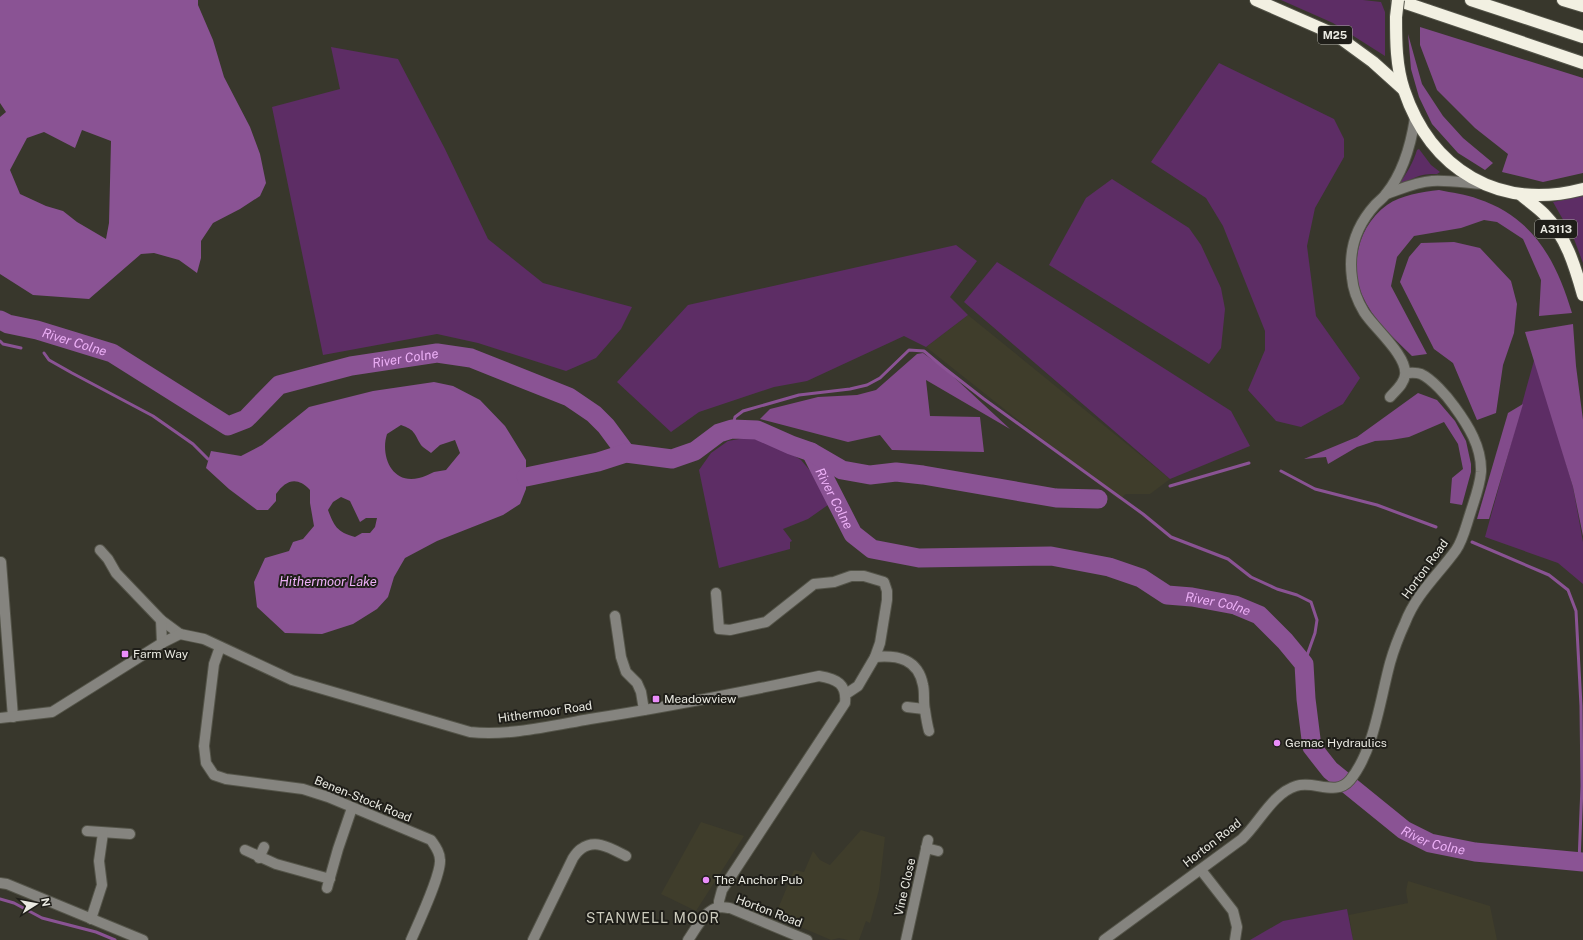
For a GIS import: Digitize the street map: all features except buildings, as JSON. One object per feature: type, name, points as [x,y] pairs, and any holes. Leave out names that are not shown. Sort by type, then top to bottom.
[{"type":"highway","name":"M25","points":[[1256,0],[1336,35],[1373,62],[1403,88]]},
{"type":"highway","points":[[1583,63],[1398,0],[1396,17],[1396,43],[1403,88],[1415,118],[1431,142],[1442,155],[1456,168],[1482,184],[1520,194],[1548,194],[1583,189]]},
{"type":"highway","points":[[1471,0],[1583,37]]},
{"type":"highway","points":[[1563,0],[1583,6]]},
{"type":"highway","name":"A3113","points":[[1520,194],[1544,213],[1554,225],[1572,256],[1583,295]]},
{"type":"street","points":[[1390,397],[1400,386],[1406,373],[1404,363],[1365,313],[1356,296],[1352,279],[1352,248],[1356,234],[1375,205],[1386,194],[1409,150],[1415,118]]},
{"type":"street","points":[[1386,194],[1411,185],[1431,181],[1482,184]]},
{"type":"street","name":"Horton Road","points":[[1104,940],[1201,870],[1247,834],[1277,797],[1287,790],[1306,784],[1335,789],[1341,788],[1346,785],[1358,770],[1367,754],[1390,662],[1406,620],[1425,587],[1457,549],[1464,534],[1481,472],[1475,438],[1452,404],[1438,388],[1420,374],[1406,373]]},
{"type":"street","points":[[0,718],[52,712],[162,643],[180,634],[161,620],[116,573],[108,559],[100,550]]},
{"type":"street","points":[[4,562],[13,717]]},
{"type":"street","points":[[716,593],[719,629],[730,630],[766,622],[814,584],[834,582],[851,576],[864,576],[884,582],[887,591],[887,600],[880,643],[875,656],[858,686],[846,694],[845,703],[722,890],[719,901],[720,907]]},
{"type":"street","points":[[616,616],[621,657],[626,672],[637,684],[641,692],[644,710]]},
{"type":"street","points":[[161,620],[162,643]]},
{"type":"street","name":"Hithermoor Road","points":[[180,634],[204,639],[292,680],[470,732],[510,733],[720,697],[820,676],[832,678],[844,687],[846,694]]},
{"type":"street","name":"Benen-Stock Road","points":[[220,647],[214,664],[204,746],[206,763],[214,775],[226,779],[302,789],[431,840],[438,851],[440,861],[437,876],[411,940]]},
{"type":"street","points":[[875,656],[903,658],[915,668],[921,676],[924,709],[929,732]]},
{"type":"street","points":[[907,707],[924,709]]},
{"type":"street","points":[[245,850],[259,858],[329,883],[338,848],[352,808]]},
{"type":"street","points":[[87,831],[130,834]]},
{"type":"street","points":[[91,919],[102,885],[99,861],[103,833]]},
{"type":"street","name":"Vine Close","points":[[906,940],[927,844],[938,851]]},
{"type":"street","points":[[533,940],[573,858],[581,848],[592,845],[604,845],[626,856]]},
{"type":"street","points":[[259,858],[264,847]]},
{"type":"street","points":[[1201,870],[1233,911],[1236,927],[1235,940]]},
{"type":"street","points":[[0,883],[7,884],[143,940]]},
{"type":"street","name":"Horton Road","points":[[688,940],[706,915],[712,910],[720,907],[730,908],[807,940]]},
{"type":"shaded area","points":[[1281,0],[1363,0],[1381,2],[1385,12],[1385,56],[1333,23]]},
{"type":"shaded area","points":[[1420,27],[1583,78],[1583,173],[1543,182],[1502,172],[1508,154],[1475,128],[1437,90],[1420,45]]},
{"type":"shaded area","points":[[1408,34],[1422,84],[1443,116],[1463,138],[1493,163],[1485,170],[1458,153],[1432,124],[1419,97],[1411,69]]},
{"type":"shaded area","points":[[331,47],[398,59],[445,149],[488,239],[543,283],[632,307],[621,329],[596,358],[566,371],[478,343],[437,334],[323,355],[272,107],[340,89]]},
{"type":"shaded area","points":[[1219,63],[1334,119],[1344,139],[1344,157],[1315,208],[1307,246],[1316,316],[1360,378],[1343,404],[1301,427],[1276,421],[1248,390],[1265,350],[1265,331],[1223,226],[1206,198],[1151,162]]},
{"type":"shaded area","points":[[1419,149],[1431,165],[1440,172],[1437,174],[1420,176],[1399,184],[1410,168],[1417,150]]},
{"type":"shaded area","points":[[1112,179],[1189,228],[1201,245],[1221,288],[1225,309],[1221,348],[1209,364],[1049,265],[1086,198]]},
{"type":"shaded area","points":[[1439,190],[1469,196],[1497,207],[1514,217],[1528,229],[1550,258],[1566,294],[1572,313],[1539,316],[1541,280],[1523,239],[1497,222],[1484,220],[1461,228],[1414,236],[1397,257],[1391,286],[1427,354],[1412,356],[1384,328],[1367,304],[1358,283],[1356,271],[1357,258],[1363,234],[1377,213],[1387,205],[1405,196]]},
{"type":"shaded area","points":[[1583,196],[1583,263],[1574,239],[1553,202]]},
{"type":"shaded area","points":[[1454,242],[1480,248],[1511,281],[1517,304],[1514,333],[1503,365],[1496,413],[1477,420],[1453,363],[1434,349],[1400,282],[1409,257],[1421,243]]},
{"type":"shaded area","points":[[956,245],[977,261],[950,297],[968,315],[926,347],[904,336],[807,381],[774,387],[699,412],[671,432],[617,382],[688,305]]},
{"type":"shaded area","points":[[997,262],[1231,411],[1250,446],[1170,479],[964,302]]},
{"type":"shaded area","points":[[968,315],[1170,479],[1150,494],[1126,494],[1119,500],[926,347]]},
{"type":"shaded area","points":[[1573,324],[1576,366],[1583,420],[1583,536],[1573,487],[1525,332]]},
{"type":"shaded area","points":[[923,353],[944,368],[1010,429],[926,380],[930,416],[980,417],[984,452],[892,450],[880,435],[848,442],[760,419],[770,409],[818,397],[857,395],[876,390],[917,354]]},
{"type":"shaded area","points":[[1535,357],[1573,487],[1583,542],[1583,584],[1558,563],[1485,537]]},
{"type":"shaded area","points":[[1418,393],[1437,400],[1455,421],[1466,441],[1471,464],[1471,472],[1462,505],[1450,503],[1452,478],[1463,469],[1458,444],[1444,422],[1409,437],[1375,441],[1357,447],[1328,464],[1326,457],[1304,459],[1357,437]]},
{"type":"shaded area","points":[[1523,404],[1489,519],[1477,519],[1508,413]]},
{"type":"shaded area","points":[[750,437],[776,444],[801,460],[835,500],[808,519],[783,529],[792,541],[790,542],[790,549],[719,568],[699,470],[711,453],[728,441]]},
{"type":"shaded area","points":[[701,822],[744,836],[696,911],[661,894]]},
{"type":"shaded area","points":[[861,830],[885,837],[879,890],[870,923],[866,921],[859,940],[839,938],[831,940],[775,916],[794,870],[804,872],[813,851],[820,860],[830,865]]},
{"type":"shaded area","points":[[1408,881],[1490,906],[1497,940],[1353,940],[1349,915],[1408,903],[1406,891]]},
{"type":"shaded area","points":[[1347,909],[1353,940],[1250,940],[1283,921]]},
{"type":"water","points":[[0,0],[198,0],[198,5],[213,40],[224,77],[250,127],[260,154],[266,183],[260,196],[240,209],[213,223],[201,241],[201,258],[197,273],[179,260],[154,253],[141,254],[89,299],[33,295],[0,274],[0,117],[6,112],[0,103]],"holes":[[[82,130],[111,141],[109,223],[106,239],[77,222],[63,211],[46,206],[20,194],[10,170],[27,138],[44,132],[75,148]]]},
{"type":"water","name":"Hithermoor Lake","points":[[434,382],[453,386],[480,400],[505,426],[526,460],[526,489],[520,504],[503,515],[437,541],[405,558],[394,577],[388,597],[377,609],[353,624],[322,634],[285,633],[257,607],[254,582],[265,558],[289,551],[293,542],[303,539],[314,526],[310,503],[310,490],[296,481],[288,483],[276,494],[276,501],[268,510],[257,510],[229,489],[206,468],[211,451],[241,456],[262,445],[309,407],[373,391]],"holes":[[[401,425],[412,430],[422,446],[431,453],[440,445],[455,440],[460,453],[446,470],[434,472],[419,478],[410,479],[402,477],[395,473],[390,467],[385,451],[387,434]],[[341,497],[350,501],[360,522],[366,518],[377,518],[375,527],[370,533],[362,533],[355,537],[344,533],[337,528],[328,510],[333,502]]]},
{"type":"waterway","name":"River Colne","points":[[0,320],[8,324],[37,330],[112,353],[228,426],[246,419],[279,385],[351,366],[437,353],[471,358],[569,397],[594,414],[606,426],[626,453]]},
{"type":"waterway","points":[[0,341],[3,344],[21,348]]},
{"type":"waterway","points":[[732,429],[735,417],[743,411],[799,395],[850,389],[867,385],[880,378],[909,350],[924,351],[984,399],[1143,514],[1171,537],[1228,559],[1251,577],[1311,602],[1317,620],[1315,633],[1304,664]]},
{"type":"waterway","points":[[44,353],[49,360],[153,416],[193,444],[208,459]]},
{"type":"waterway","name":"River Colne","points":[[526,477],[598,462],[626,453],[672,459],[695,451],[719,433],[732,429],[757,430],[811,452],[842,470],[870,475],[896,472],[923,475],[1056,498],[1098,499]]},
{"type":"waterway","name":"River Colne","points":[[811,452],[853,534],[872,549],[919,558],[1051,556],[1109,567],[1141,578],[1167,595],[1192,597],[1235,605],[1259,615],[1285,641],[1304,664],[1306,699],[1312,747],[1330,770],[1404,830],[1430,843],[1475,852],[1583,862]]},
{"type":"waterway","name":"River Colne","points":[[1170,486],[1249,463]]},
{"type":"waterway","name":"River Colne","points":[[1281,471],[1315,489],[1377,505],[1436,527]]},
{"type":"waterway","name":"River Colne","points":[[1472,542],[1549,575],[1568,590],[1576,611],[1581,706],[1582,786],[1579,862]]},
{"type":"waterway","points":[[0,899],[14,903],[42,918],[96,932],[115,940]]},
{"type":"place","name":"Farm Way","points":[[125,654]]},
{"type":"place","name":"Meadowview","points":[[656,699]]},
{"type":"place","name":"Gemac Hydraulics","points":[[1277,743]]},
{"type":"place","name":"The Anchor Pub","points":[[706,880]]},
{"type":"district","name":"STANWELL MOOR","points":[[653,918]]}]
